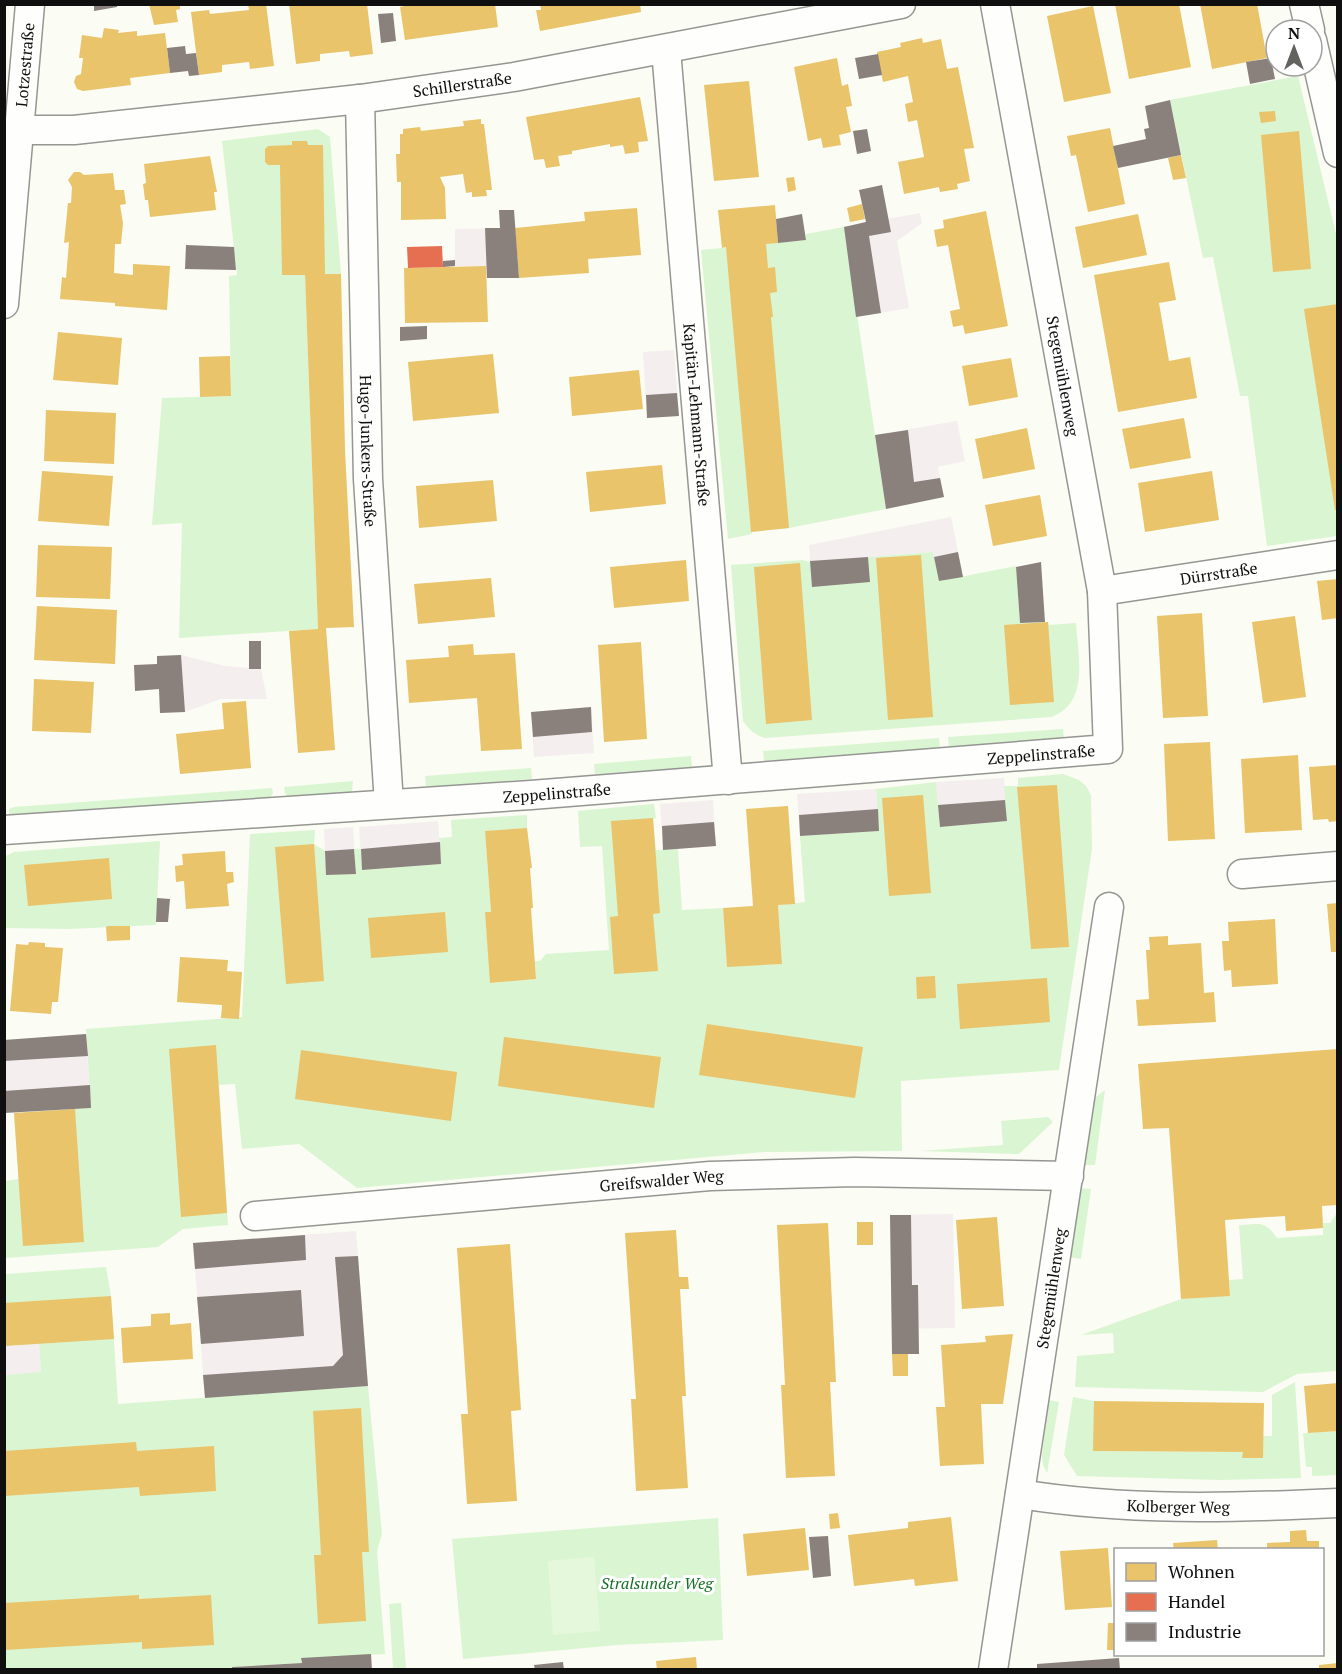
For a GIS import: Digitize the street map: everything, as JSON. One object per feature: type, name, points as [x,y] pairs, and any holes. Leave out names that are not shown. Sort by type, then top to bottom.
[{"type":"street","name":"Lotzestraße","points":[[4,304],[30,4]]},
{"type":"street","name":"Schillerstraße","points":[[18,130],[74,130],[360,99],[514,77],[901,4]]},
{"type":"street","name":"Stegemühlenweg","points":[[995,4],[1102,591],[1108,750]]},
{"type":"street","name":"Kapitän-Lehmann-Straße","points":[[666,50],[728,780]]},
{"type":"street","points":[[1321,78],[1338,153]]},
{"type":"street","name":"Hugo-Junkers-Straße","points":[[360,99],[368,479],[389,804]]},
{"type":"street","name":"Dürrstraße","points":[[1102,591],[1338,555]]},
{"type":"street","name":"Zeppelinstraße","points":[[4,830],[728,780],[1108,750]]},
{"type":"street","points":[[1242,874],[1338,866]]},
{"type":"street","name":"Stegemühlenweg","points":[[993,1670],[1109,907]]},
{"type":"street","name":"Greifswalder Weg","points":[[255,1216],[710,1176],[855,1172],[1068,1176]]},
{"type":"street","name":"Kolberger Weg","points":[[1020,1494],[1063,1501],[1177,1507],[1338,1503]]},
{"type":"shaded area","points":[[920,213],[922,223],[897,241],[909,308],[856,317],[844,227]]},
{"type":"shaded area","points":[[515,228],[519,278],[487,278],[486,266],[455,266],[455,229]]},
{"type":"shaded area","points":[[674,350],[679,416],[647,418],[643,352]]},
{"type":"shaded area","points":[[957,421],[965,461],[938,467],[944,497],[886,509],[875,435]]},
{"type":"shaded area","points":[[951,517],[963,577],[939,581],[933,552],[868,557],[870,582],[812,587],[809,545]]},
{"type":"shaded area","points":[[181,655],[225,666],[261,669],[267,699],[221,699],[185,712],[160,713],[157,656]]},
{"type":"shaded area","points":[[591,707],[594,753],[534,757],[531,712]]},
{"type":"shaded area","points":[[1004,778],[1007,821],[940,827],[936,782]]},
{"type":"shaded area","points":[[876,789],[879,831],[800,836],[797,794]]},
{"type":"shaded area","points":[[713,800],[716,846],[663,850],[660,804]]},
{"type":"shaded area","points":[[438,821],[441,864],[362,870],[359,827]]},
{"type":"shaded area","points":[[353,827],[356,874],[326,875],[324,829]]},
{"type":"shaded area","points":[[86,1034],[91,1108],[5,1113],[5,1040]]},
{"type":"shaded area","points":[[953,1214],[955,1328],[892,1329],[890,1215]]},
{"type":"shaded area","points":[[356,1231],[368,1386],[205,1398],[193,1243]]},
{"type":"shaded area","points":[[39,1344],[41,1373],[5,1375],[5,1346]]},
{"type":"green space","points":[[1287,78],[1298,78],[1337,238],[1337,536],[1267,546],[1248,396],[1240,396],[1213,257],[1203,258],[1170,100]]},
{"type":"green space","points":[[318,129],[330,137],[341,274],[305,275],[318,629],[179,638],[182,523],[152,525],[162,398],[231,396],[229,276],[237,275],[222,141]]},
{"type":"green space","points":[[844,227],[886,509],[789,528],[752,532],[752,534],[728,539],[701,250],[806,240],[806,234]]},
{"type":"green space","points":[[933,552],[940,581],[1016,566],[1020,623],[1048,622],[1049,625],[1076,623],[1079,677],[1072,701],[1063,711],[1051,717],[765,738],[750,730],[743,721],[731,565],[803,560],[870,582],[868,557]]},
{"type":"green space","points":[[1063,729],[1064,739],[949,748],[948,737]]},
{"type":"green space","points":[[939,738],[940,748],[764,761],[763,751]]},
{"type":"green space","points":[[691,756],[692,767],[595,774],[594,764]]},
{"type":"green space","points":[[531,768],[532,779],[426,787],[425,776]]},
{"type":"green space","points":[[1063,774],[1079,780],[1091,795],[1092,849],[1059,1070],[901,1081],[902,1151],[765,1152],[357,1188],[299,1144],[242,1149],[235,1084],[219,1085],[228,1225],[183,1229],[158,1247],[5,1258],[5,1181],[19,1179],[14,1113],[91,1108],[86,1029],[242,1017],[250,834],[315,830],[314,844],[325,851],[327,875],[356,873],[354,849],[361,849],[362,870],[441,864],[439,838],[452,837],[451,820],[527,815],[527,828],[485,832],[491,912],[485,912],[491,983],[536,979],[535,961],[540,961],[546,954],[609,950],[602,846],[580,847],[578,811],[654,804],[656,850],[678,849],[682,910],[723,908],[727,966],[782,964],[778,905],[805,902],[800,836],[879,831],[876,789],[936,782],[940,827],[1007,821],[1004,786],[1018,786],[1018,778]]},
{"type":"green space","points":[[353,781],[352,792],[288,797],[284,787]]},
{"type":"green space","points":[[272,788],[273,793],[270,798],[19,817],[9,815],[9,809],[14,807]]},
{"type":"green space","points":[[160,841],[156,925],[69,929],[5,928],[4,857],[14,852]]},
{"type":"green space","points":[[1105,1090],[1095,1165],[1084,1165],[1092,1100]]},
{"type":"green space","points":[[1048,1117],[1053,1122],[1019,1154],[920,1151],[1003,1145],[1001,1121]]},
{"type":"green space","points":[[1079,1188],[1091,1189],[1081,1259],[1069,1257]]},
{"type":"green space","points":[[1337,1213],[1337,1371],[1297,1374],[1263,1392],[1075,1387],[1077,1356],[1114,1353],[1113,1333],[1081,1335],[1181,1299],[1230,1295],[1229,1280],[1243,1279],[1239,1225],[1261,1224],[1269,1228],[1277,1238],[1323,1235],[1323,1223],[1330,1223]]},
{"type":"green space","points":[[106,1267],[111,1296],[118,1404],[368,1386],[382,1534],[377,1551],[385,1654],[301,1659],[302,1663],[233,1667],[232,1670],[5,1669],[5,1375],[41,1372],[39,1344],[5,1346],[5,1274]]},
{"type":"green space","points":[[1295,1382],[1301,1478],[1220,1480],[1077,1476],[1064,1455],[1073,1397],[1094,1401],[1094,1451],[1243,1452],[1243,1458],[1263,1458],[1263,1436],[1272,1436],[1272,1395]]},
{"type":"green space","points":[[1048,1400],[1059,1402],[1047,1473],[1042,1456]]},
{"type":"green space","points":[[1337,1431],[1337,1475],[1312,1476],[1312,1467],[1306,1467],[1303,1433]]},
{"type":"green space","name":"Stralsunder Weg","points":[[718,1518],[723,1640],[617,1645],[463,1659],[452,1539]]},
{"type":"green space","points":[[594,1557],[600,1631],[553,1635],[548,1561]]},
{"type":"green space","points":[[401,1603],[406,1668],[393,1669],[389,1604]]},
{"type":"building: Wohnen","points":[[149,4],[180,4],[180,9],[176,10],[178,22],[154,25]]},
{"type":"building: Wohnen","points":[[266,4],[274,66],[250,69],[249,62],[222,65],[222,72],[199,75],[191,12],[209,10],[210,14],[249,10],[248,5]]},
{"type":"building: Wohnen","points":[[289,4],[367,4],[373,54],[350,57],[349,51],[320,54],[320,61],[296,64]]},
{"type":"building: Wohnen","points":[[404,4],[495,4],[498,27],[405,40],[400,7]]},
{"type":"building: Wohnen","points":[[540,4],[640,4],[641,12],[540,31],[536,10],[541,10]]},
{"type":"building: Wohnen","points":[[1115,4],[1179,4],[1191,67],[1129,79]]},
{"type":"building: Wohnen","points":[[1200,4],[1257,4],[1264,42],[1264,59],[1212,69]]},
{"type":"building: Wohnen","points":[[1093,6],[1111,93],[1064,102],[1047,16]]},
{"type":"building: Wohnen","points":[[104,28],[119,30],[118,33],[137,31],[137,36],[165,33],[170,73],[130,78],[131,85],[83,91],[77,89],[74,82],[76,76],[81,74],[83,58],[79,58],[82,35],[102,38]]},
{"type":"building: Wohnen","points":[[922,38],[923,43],[941,39],[947,69],[958,67],[974,148],[964,149],[970,181],[957,184],[958,189],[940,192],[939,187],[904,194],[898,162],[924,157],[917,120],[908,122],[905,104],[913,102],[908,76],[883,82],[877,52],[901,47],[900,43]]},
{"type":"building: Wohnen","points":[[837,58],[842,86],[848,84],[852,106],[846,107],[851,132],[839,135],[841,145],[823,148],[821,138],[808,141],[794,67]]},
{"type":"building: Wohnen","points":[[749,81],[759,177],[714,181],[704,85]]},
{"type":"building: Wohnen","points":[[640,97],[648,141],[638,142],[639,152],[625,154],[623,145],[610,147],[610,144],[558,156],[560,166],[546,168],[544,159],[534,160],[526,117]]},
{"type":"building: Wohnen","points":[[1275,111],[1276,121],[1261,123],[1259,112]]},
{"type":"building: Wohnen","points":[[481,119],[481,124],[484,124],[492,190],[486,190],[487,196],[472,197],[472,192],[466,193],[463,174],[440,177],[445,188],[446,219],[401,220],[401,182],[397,182],[396,154],[400,154],[400,134],[403,134],[403,129],[420,127],[421,131],[464,126],[463,121]]},
{"type":"building: Wohnen","points":[[1110,128],[1125,204],[1088,212],[1076,155],[1071,156],[1067,136]]},
{"type":"building: Wohnen","points":[[1299,131],[1311,269],[1273,272],[1261,135]]},
{"type":"building: Wohnen","points":[[292,141],[307,141],[308,145],[323,145],[325,274],[341,274],[345,450],[354,627],[326,628],[335,750],[298,753],[289,631],[318,629],[305,275],[282,275],[280,165],[268,165],[265,162],[265,149],[268,146],[292,145]]},
{"type":"building: Wohnen","points":[[1181,155],[1186,178],[1173,180],[1168,158]]},
{"type":"building: Wohnen","points":[[210,156],[217,192],[214,192],[216,210],[150,217],[143,184],[146,183],[144,164]]},
{"type":"building: Wohnen","points":[[74,172],[84,175],[113,173],[115,190],[124,190],[126,204],[120,205],[123,223],[121,244],[115,244],[114,273],[133,275],[133,264],[170,266],[167,310],[60,299],[62,277],[66,278],[69,242],[64,243],[68,203],[71,203],[72,187],[68,180]]},
{"type":"building: Wohnen","points":[[794,177],[796,190],[788,192],[786,178]]},
{"type":"building: Wohnen","points":[[862,204],[865,219],[850,222],[847,208]]},
{"type":"building: Wohnen","points":[[775,205],[778,243],[766,244],[768,268],[775,267],[777,292],[770,293],[773,317],[771,317],[789,528],[751,532],[726,247],[722,248],[718,210]]},
{"type":"building: Wohnen","points":[[637,208],[641,255],[588,259],[589,273],[519,278],[515,228],[585,221],[584,212]]},
{"type":"building: Wohnen","points":[[986,211],[1008,326],[965,334],[963,325],[953,327],[950,311],[960,309],[948,245],[937,247],[934,230],[944,228],[943,220]]},
{"type":"building: Wohnen","points":[[1138,214],[1147,255],[1083,268],[1075,227]]},
{"type":"building: Wohnen","points":[[1169,262],[1176,300],[1159,303],[1169,361],[1190,357],[1197,398],[1118,412],[1094,275]]},
{"type":"building: Wohnen","points":[[486,266],[488,322],[405,323],[404,268]]},
{"type":"building: Wohnen","points":[[1338,304],[1338,509],[1335,510],[1304,309]]},
{"type":"building: Wohnen","points":[[58,332],[122,338],[118,385],[53,380]]},
{"type":"building: Wohnen","points":[[493,354],[499,413],[413,421],[408,362]]},
{"type":"building: Wohnen","points":[[230,356],[231,396],[200,397],[199,357]]},
{"type":"building: Wohnen","points":[[1011,358],[1018,397],[969,406],[962,366]]},
{"type":"building: Wohnen","points":[[639,370],[643,409],[572,416],[569,377]]},
{"type":"building: Wohnen","points":[[46,410],[116,413],[114,464],[44,461]]},
{"type":"building: Wohnen","points":[[1184,418],[1191,458],[1130,469],[1122,429]]},
{"type":"building: Wohnen","points":[[1027,428],[1035,469],[983,479],[975,439]]},
{"type":"building: Wohnen","points":[[662,465],[666,504],[590,512],[586,472]]},
{"type":"building: Wohnen","points":[[42,471],[113,476],[109,526],[38,521]]},
{"type":"building: Wohnen","points":[[1212,471],[1219,520],[1145,532],[1138,483]]},
{"type":"building: Wohnen","points":[[493,480],[497,521],[419,528],[416,486]]},
{"type":"building: Wohnen","points":[[1040,495],[1047,536],[993,546],[985,505]]},
{"type":"building: Wohnen","points":[[38,545],[112,547],[110,599],[36,597]]},
{"type":"building: Wohnen","points":[[921,555],[933,717],[888,720],[876,558]]},
{"type":"building: Wohnen","points":[[686,560],[689,601],[614,608],[610,567]]},
{"type":"building: Wohnen","points":[[800,563],[812,720],[766,724],[754,567]]},
{"type":"building: Wohnen","points":[[491,578],[495,617],[418,624],[414,584]]},
{"type":"building: Wohnen","points":[[1338,579],[1338,618],[1322,620],[1317,581]]},
{"type":"building: Wohnen","points":[[37,606],[117,610],[115,664],[34,660]]},
{"type":"building: Wohnen","points":[[1202,613],[1208,716],[1163,718],[1157,616]]},
{"type":"building: Wohnen","points":[[1295,616],[1306,697],[1263,703],[1252,622]]},
{"type":"building: Wohnen","points":[[1048,622],[1054,702],[1010,705],[1004,625]]},
{"type":"building: Wohnen","points":[[641,642],[647,739],[604,742],[598,645]]},
{"type":"building: Wohnen","points":[[473,644],[474,655],[515,653],[522,749],[481,751],[477,698],[409,703],[406,660],[449,657],[448,646]]},
{"type":"building: Wohnen","points":[[34,679],[94,682],[91,733],[32,731]]},
{"type":"building: Wohnen","points":[[246,701],[251,768],[180,774],[176,734],[224,729],[222,703]]},
{"type":"building: Wohnen","points":[[1210,742],[1215,839],[1168,841],[1164,744]]},
{"type":"building: Wohnen","points":[[1298,755],[1302,830],[1245,833],[1241,759]]},
{"type":"building: Wohnen","points":[[1338,765],[1338,821],[1313,820],[1309,767]]},
{"type":"building: Wohnen","points":[[1057,785],[1069,947],[1031,949],[1017,787]]},
{"type":"building: Wohnen","points":[[923,795],[931,893],[889,896],[882,798]]},
{"type":"building: Wohnen","points":[[788,806],[795,904],[778,905],[782,964],[727,967],[723,908],[753,906],[746,809]]},
{"type":"building: Wohnen","points":[[653,818],[660,913],[653,914],[658,971],[614,974],[610,917],[618,916],[611,821]]},
{"type":"building: Wohnen","points":[[527,828],[532,868],[530,868],[533,908],[531,908],[536,979],[490,983],[485,912],[491,912],[485,831]]},
{"type":"building: Wohnen","points":[[314,844],[324,981],[286,984],[275,847]]},
{"type":"building: Wohnen","points":[[225,851],[226,872],[233,872],[234,882],[227,884],[229,906],[186,909],[184,881],[176,882],[175,866],[183,865],[182,854]]},
{"type":"building: Wohnen","points":[[109,858],[112,899],[28,906],[24,865]]},
{"type":"building: Wohnen","points":[[1338,903],[1338,952],[1331,952],[1327,904]]},
{"type":"building: Wohnen","points":[[445,912],[448,952],[371,958],[368,918]]},
{"type":"building: Wohnen","points":[[1275,919],[1278,984],[1232,987],[1231,970],[1224,971],[1222,941],[1229,941],[1228,922]]},
{"type":"building: Wohnen","points":[[130,926],[130,940],[107,941],[106,927]]},
{"type":"building: Wohnen","points":[[1168,936],[1168,945],[1201,943],[1204,993],[1214,992],[1216,1022],[1138,1026],[1136,1000],[1149,999],[1146,950],[1150,950],[1149,937]]},
{"type":"building: Wohnen","points":[[29,942],[45,943],[45,947],[63,948],[58,1002],[52,1002],[51,1014],[10,1011],[16,944],[28,945]]},
{"type":"building: Wohnen","points":[[180,957],[228,960],[227,971],[242,972],[239,1019],[221,1018],[222,1005],[177,1002]]},
{"type":"building: Wohnen","points":[[935,976],[936,998],[917,999],[916,977]]},
{"type":"building: Wohnen","points":[[1047,978],[1050,1022],[960,1029],[957,984]]},
{"type":"building: Wohnen","points":[[707,1024],[863,1047],[855,1098],[699,1075]]},
{"type":"building: Wohnen","points":[[504,1037],[661,1057],[654,1108],[498,1086]]},
{"type":"building: Wohnen","points":[[216,1045],[227,1213],[181,1217],[169,1049]]},
{"type":"building: Wohnen","points":[[1338,1049],[1337,1205],[1322,1206],[1323,1228],[1286,1231],[1285,1216],[1225,1220],[1230,1296],[1181,1299],[1169,1128],[1143,1129],[1138,1064]]},
{"type":"building: Wohnen","points":[[301,1050],[457,1072],[451,1121],[295,1099]]},
{"type":"building: Wohnen","points":[[75,1109],[84,1242],[23,1246],[14,1113]]},
{"type":"building: Wohnen","points":[[997,1217],[1004,1306],[962,1309],[956,1220]]},
{"type":"building: Wohnen","points":[[857,1222],[873,1222],[873,1245],[857,1245]]},
{"type":"building: Wohnen","points":[[828,1223],[836,1382],[830,1382],[835,1476],[786,1478],[781,1385],[785,1385],[777,1225]]},
{"type":"building: Wohnen","points":[[676,1230],[679,1277],[688,1277],[689,1289],[680,1289],[686,1396],[682,1396],[688,1488],[636,1491],[631,1399],[636,1399],[625,1233]]},
{"type":"building: Wohnen","points":[[510,1244],[521,1410],[511,1411],[517,1501],[467,1504],[461,1414],[468,1414],[457,1248]]},
{"type":"building: Wohnen","points":[[111,1296],[114,1339],[4,1346],[4,1303]]},
{"type":"building: Wohnen","points":[[170,1313],[170,1325],[191,1323],[193,1359],[123,1363],[121,1328],[151,1326],[151,1314]]},
{"type":"building: Wohnen","points":[[1013,1334],[1003,1404],[981,1404],[984,1464],[940,1466],[936,1407],[945,1407],[941,1345],[986,1342],[985,1336]]},
{"type":"building: Wohnen","points":[[892,1354],[908,1354],[908,1376],[893,1376]]},
{"type":"building: Wohnen","points":[[1338,1383],[1338,1431],[1308,1433],[1304,1386]]},
{"type":"building: Wohnen","points":[[1094,1401],[1264,1403],[1263,1458],[1242,1458],[1243,1452],[1093,1451]]},
{"type":"building: Wohnen","points":[[361,1408],[369,1552],[362,1552],[366,1621],[318,1624],[314,1555],[321,1555],[313,1411]]},
{"type":"building: Wohnen","points":[[136,1442],[137,1451],[214,1446],[216,1491],[140,1496],[139,1487],[4,1496],[4,1451]]},
{"type":"building: Wohnen","points":[[838,1513],[840,1528],[830,1529],[829,1514]]},
{"type":"building: Wohnen","points":[[951,1517],[958,1581],[915,1586],[914,1579],[854,1586],[848,1535],[908,1528],[908,1522]]},
{"type":"building: Wohnen","points":[[805,1528],[809,1570],[747,1576],[743,1534]]},
{"type":"building: Wohnen","points":[[1306,1530],[1307,1541],[1319,1541],[1319,1548],[1267,1548],[1267,1543],[1290,1542],[1290,1531]]},
{"type":"building: Wohnen","points":[[1217,1540],[1218,1548],[1174,1548],[1173,1543]]},
{"type":"building: Wohnen","points":[[1108,1548],[1112,1607],[1065,1610],[1060,1551]]},
{"type":"building: Wohnen","points":[[139,1595],[139,1599],[211,1595],[214,1645],[142,1649],[142,1642],[4,1650],[4,1603]]},
{"type":"building: Wohnen","points":[[1108,1623],[1114,1623],[1114,1650],[1107,1650]]},
{"type":"building: Wohnen","points":[[696,1657],[697,1670],[657,1670],[656,1661]]},
{"type":"building: Wohnen","points":[[1338,1663],[1338,1670],[1319,1670],[1319,1665]]},
{"type":"building: Handel","points":[[442,246],[443,267],[408,268],[407,247]]},
{"type":"building: Industrie","points":[[94,5],[117,5],[117,7],[94,11]]},
{"type":"building: Industrie","points":[[393,13],[396,41],[381,43],[378,14]]},
{"type":"building: Industrie","points":[[185,46],[186,54],[196,53],[199,75],[189,76],[188,71],[170,73],[167,48]]},
{"type":"building: Industrie","points":[[878,54],[882,75],[859,79],[855,58]]},
{"type":"building: Industrie","points":[[1264,59],[1264,78],[1275,79],[1250,84],[1246,62]]},
{"type":"building: Industrie","points":[[1170,100],[1181,155],[1118,168],[1113,146],[1146,139],[1144,129],[1149,128],[1145,106]]},
{"type":"building: Industrie","points":[[867,129],[871,151],[857,154],[853,131]]},
{"type":"building: Industrie","points":[[882,185],[891,232],[869,236],[881,313],[856,317],[844,227],[866,222],[859,190]]},
{"type":"building: Industrie","points":[[499,210],[514,210],[519,278],[487,278],[485,228],[500,228]]},
{"type":"building: Industrie","points":[[802,214],[806,240],[778,243],[776,219]]},
{"type":"building: Industrie","points":[[186,245],[234,247],[236,270],[185,269]]},
{"type":"building: Industrie","points":[[455,260],[455,266],[443,267],[443,261]]},
{"type":"building: Industrie","points":[[427,326],[427,339],[400,341],[400,327]]},
{"type":"building: Industrie","points":[[677,393],[679,416],[647,418],[646,395]]},
{"type":"building: Industrie","points":[[908,430],[914,482],[940,478],[944,497],[886,509],[875,435]]},
{"type":"building: Industrie","points":[[958,552],[963,577],[939,581],[934,557]]},
{"type":"building: Industrie","points":[[868,557],[870,582],[812,587],[810,561]]},
{"type":"building: Industrie","points":[[1041,562],[1045,622],[1020,623],[1016,567]]},
{"type":"building: Industrie","points":[[249,641],[261,641],[261,669],[249,669]]},
{"type":"building: Industrie","points":[[181,655],[185,712],[160,713],[159,689],[135,691],[134,665],[157,664],[157,656]]},
{"type":"building: Industrie","points":[[591,707],[592,732],[533,737],[531,712]]},
{"type":"building: Industrie","points":[[1005,800],[1007,821],[940,827],[938,805]]},
{"type":"building: Industrie","points":[[878,809],[879,831],[800,836],[799,815]]},
{"type":"building: Industrie","points":[[714,822],[716,846],[663,850],[662,826]]},
{"type":"building: Industrie","points":[[440,842],[441,864],[362,870],[361,849]]},
{"type":"building: Industrie","points":[[354,849],[356,874],[326,875],[325,851]]},
{"type":"building: Industrie","points":[[157,898],[170,899],[168,922],[156,922]]},
{"type":"building: Industrie","points":[[86,1034],[88,1056],[4,1061],[4,1040]]},
{"type":"building: Industrie","points":[[90,1085],[91,1108],[4,1113],[4,1091]]},
{"type":"building: Industrie","points":[[890,1215],[911,1215],[912,1285],[918,1285],[919,1354],[892,1354]]},
{"type":"building: Industrie","points":[[305,1235],[306,1260],[195,1269],[193,1243]]},
{"type":"building: Industrie","points":[[358,1256],[368,1386],[205,1398],[203,1375],[333,1366],[343,1355],[335,1257]]},
{"type":"building: Industrie","points":[[301,1290],[304,1336],[201,1344],[197,1297]]},
{"type":"building: Industrie","points":[[828,1536],[831,1576],[813,1578],[809,1537]]},
{"type":"building: Industrie","points":[[371,1654],[372,1670],[232,1670],[232,1667],[302,1663],[301,1658]]},
{"type":"building: Industrie","points":[[1119,1658],[1120,1670],[1037,1670],[1037,1664]]},
{"type":"building: Industrie","points":[[563,1662],[564,1670],[535,1670],[534,1665]]}]
